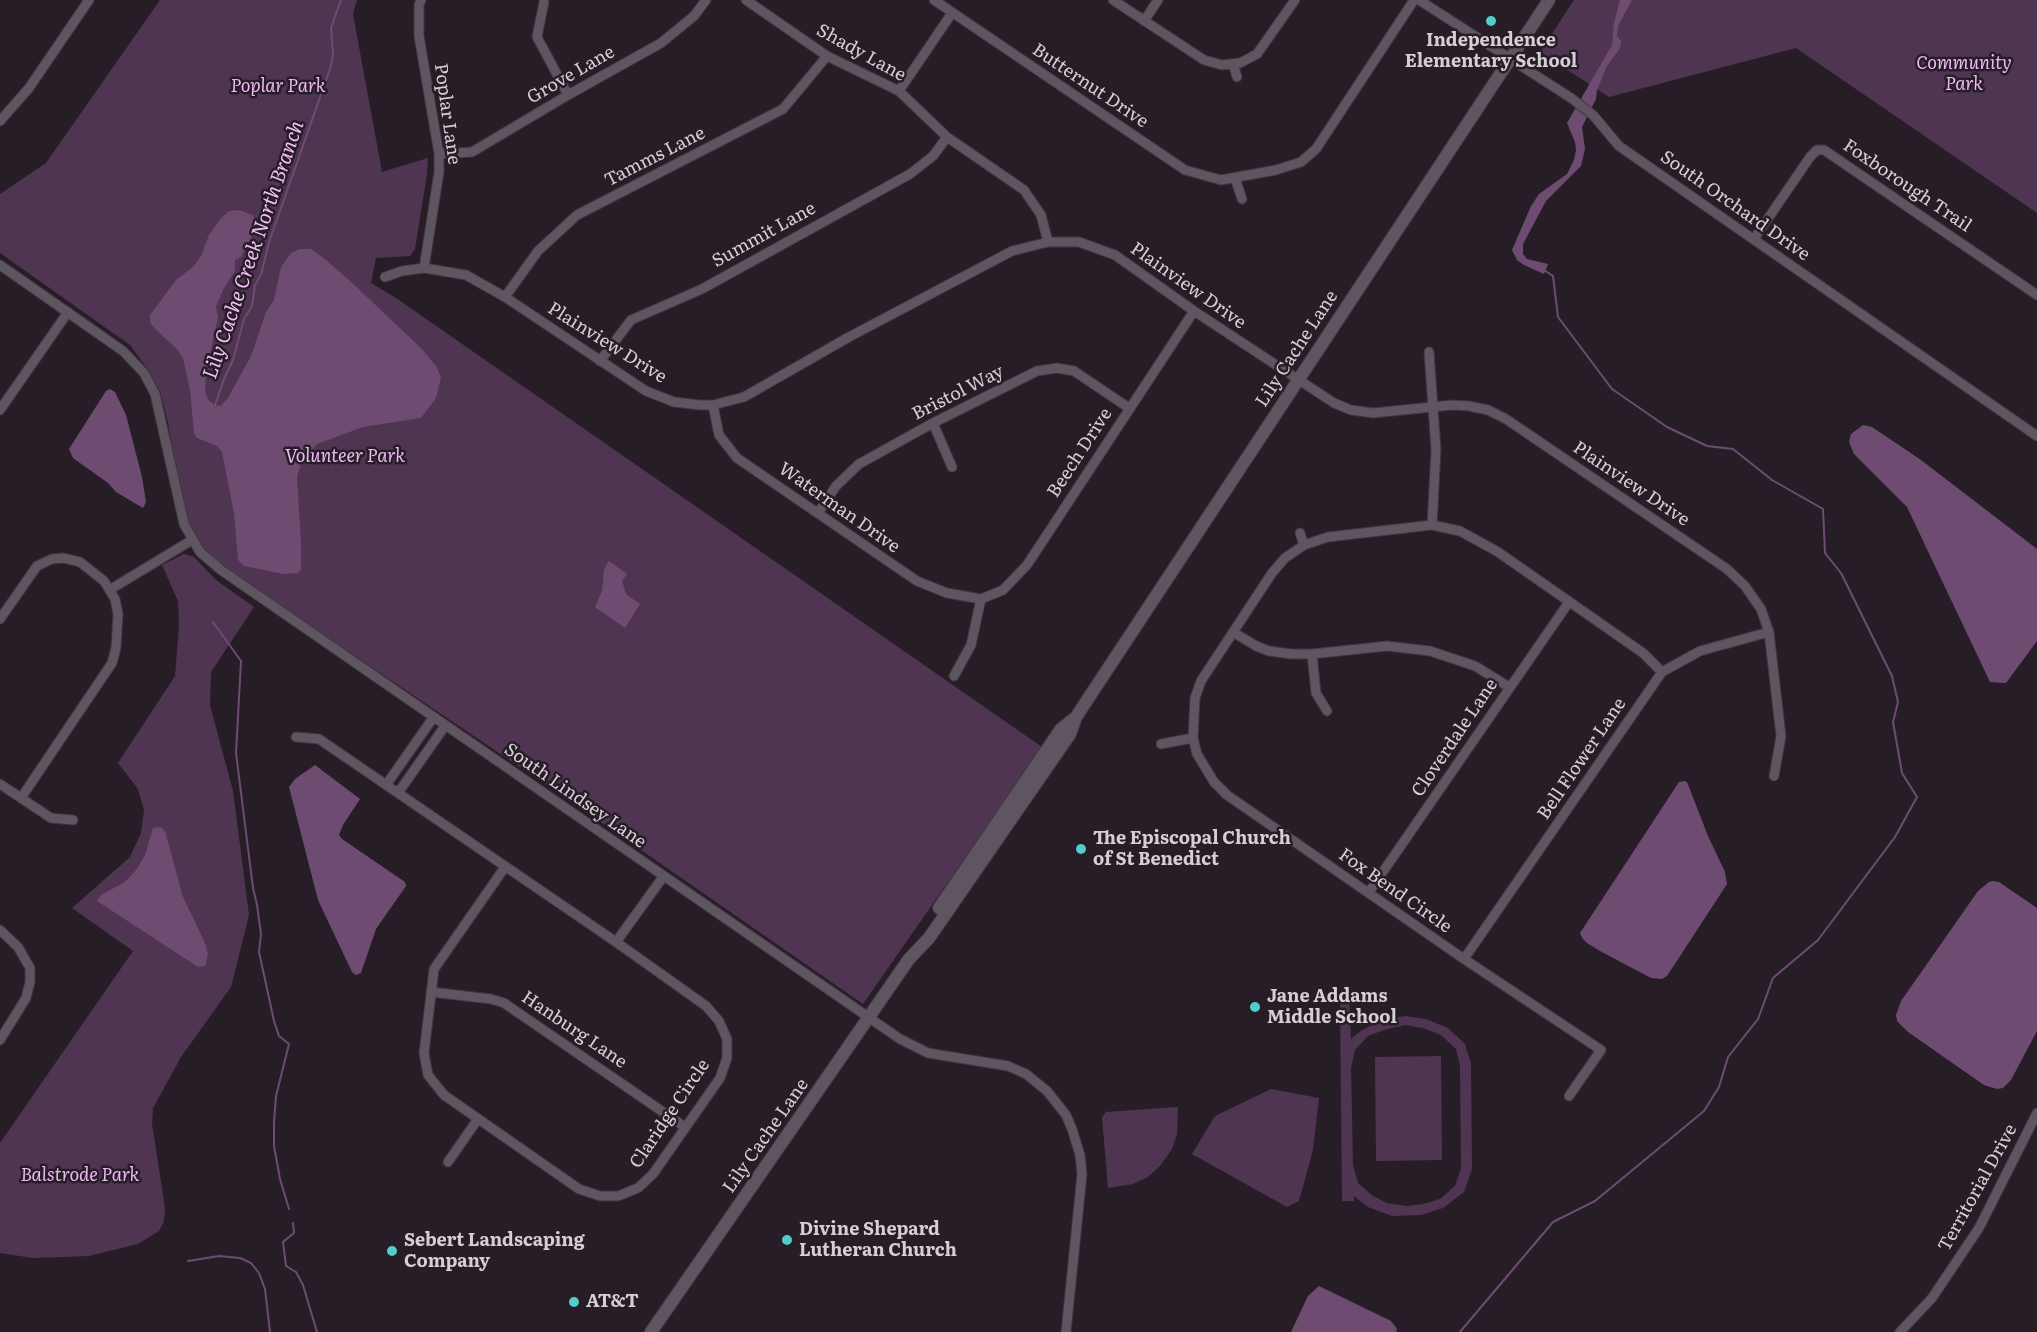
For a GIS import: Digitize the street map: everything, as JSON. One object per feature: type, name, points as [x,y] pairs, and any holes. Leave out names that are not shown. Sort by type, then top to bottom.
[{"type":"street","name":"Poplar Lane","points":[[421,0],[418,36],[439,153],[439,172],[424,267]]},
{"type":"street","name":"Grove Lane","points":[[439,153],[472,152],[661,43],[694,16],[706,0]]},
{"type":"street","name":"Shady Lane","points":[[746,0],[827,56],[899,91],[946,137],[1024,190],[1041,215],[1048,242]]},
{"type":"street","name":"Butternut Drive","points":[[933,0],[1185,170],[1221,180],[1276,170],[1301,162],[1316,149],[1414,0]]},
{"type":"street","points":[[1113,0],[1204,60],[1222,65],[1240,63],[1257,54],[1295,0]]},
{"type":"street","points":[[1144,21],[1158,0]]},
{"type":"street","name":"South Orchard Drive","points":[[1419,0],[1571,98],[1593,115],[1619,146],[2037,436]]},
{"type":"street","name":"Lily Cache Lane","points":[[651,1332],[909,959],[921,934],[1061,729],[1076,717],[1549,0]]},
{"type":"street","points":[[0,121],[29,88],[84,2]]},
{"type":"street","points":[[544,2],[537,37],[568,95]]},
{"type":"street","points":[[899,91],[952,13]]},
{"type":"street","name":"Tamms Lane","points":[[506,297],[538,251],[577,215],[783,109],[827,56]]},
{"type":"street","points":[[1233,64],[1237,77]]},
{"type":"street","name":"Summit Lane","points":[[600,361],[630,320],[702,288],[910,174],[933,156],[946,137]]},
{"type":"street","name":"Foxborough Trail","points":[[1754,239],[1810,157],[1817,150],[1824,150],[2037,295]]},
{"type":"street","points":[[1235,178],[1242,199]]},
{"type":"street","name":"Plainview Drive","points":[[385,277],[424,267],[466,275],[506,297],[646,391],[674,402],[713,405],[744,397],[849,337],[1012,251],[1048,242],[1078,242],[1115,255],[1194,311],[1334,403],[1351,410],[1373,413],[1452,405],[1469,406],[1488,410],[1506,419],[1727,569],[1745,586],[1761,609],[1769,632],[1781,736],[1774,776]]},
{"type":"street","name":"South Lindsey Lane","points":[[0,265],[123,351],[144,373],[155,394],[184,524],[200,552],[221,570],[900,1039],[928,1053],[1008,1066],[1026,1074],[1047,1091],[1066,1115],[1077,1142],[1082,1174],[1066,1332]]},
{"type":"street","name":"Beech Drive","points":[[981,599],[1003,590],[1027,565],[1194,311]]},
{"type":"street","points":[[0,410],[68,312]]},
{"type":"street","points":[[1429,352],[1437,450],[1432,525]]},
{"type":"street","name":"Bristol Way","points":[[818,513],[836,486],[859,464],[933,423],[1037,371],[1057,368],[1074,371],[1129,408]]},
{"type":"street","name":"Waterman Drive","points":[[713,405],[719,435],[729,451],[737,458],[917,581],[947,593],[981,599]]},
{"type":"street","points":[[933,423],[952,467]]},
{"type":"street","name":"Fox Bend Circle","points":[[1569,1096],[1601,1050],[1464,959],[1227,795],[1206,771],[1197,754],[1193,738],[1194,703],[1197,690],[1275,568],[1304,544],[1328,537],[1432,525],[1460,531],[1480,540],[1643,653],[1662,672]]},
{"type":"street","points":[[1300,533],[1304,544]]},
{"type":"street","points":[[111,589],[192,540]]},
{"type":"street","points":[[0,619],[32,571],[43,562],[63,558],[80,562],[96,573],[111,589],[118,614],[116,648],[112,663],[21,798]]},
{"type":"street","points":[[954,676],[971,645],[981,599]]},
{"type":"street","name":"Cloverdale Lane","points":[[1369,892],[1569,602]]},
{"type":"street","points":[[1233,632],[1269,651],[1291,654],[1387,646],[1430,651],[1475,666],[1509,687]]},
{"type":"street","name":"Bell Flower Lane","points":[[1464,959],[1662,672],[1700,651],[1769,632]]},
{"type":"street","points":[[1312,654],[1316,693],[1328,711]]},
{"type":"street","points":[[386,785],[433,718]]},
{"type":"street","points":[[398,793],[446,726]]},
{"type":"street","name":"Claridge Circle","points":[[296,737],[319,739],[616,942],[706,1006],[719,1021],[727,1039],[726,1058],[720,1078],[653,1174],[638,1188],[618,1196],[600,1196],[579,1189],[444,1095],[428,1075],[424,1053],[434,969],[505,867]]},
{"type":"street","points":[[1161,744],[1193,738]]},
{"type":"street","points":[[0,784],[51,818],[73,820]]},
{"type":"street","points":[[616,942],[663,877]]},
{"type":"street","points":[[0,930],[18,947],[30,968],[26,999],[0,1040]]},
{"type":"street","points":[[30,968],[41,967]]},
{"type":"street","name":"Hanburg Lane","points":[[431,992],[491,999],[504,1003],[686,1127]]},
{"type":"street","name":"Territorial Drive","points":[[1900,1332],[1932,1298],[1979,1228],[2037,1113]]},
{"type":"street","points":[[448,1162],[478,1119]]},
{"type":"green space","name":"Volunteer Park","points":[[160,0],[357,0],[353,14],[382,172],[428,158],[415,249],[410,256],[376,258],[371,283],[396,298],[1042,747],[863,1004],[566,798],[203,554],[184,524],[168,422],[160,392],[149,371],[130,345],[0,253],[0,194],[46,163]]},
{"type":"green space","name":"Community Park","points":[[1574,0],[2037,0],[2037,213],[1796,48],[1609,97],[1540,52]]},
{"type":"green space","name":"Balstrode Park","points":[[184,554],[194,557],[216,580],[254,607],[211,672],[210,705],[233,791],[249,915],[231,987],[181,1057],[153,1108],[152,1124],[165,1208],[164,1221],[159,1231],[138,1244],[89,1256],[33,1258],[0,1253],[0,1143],[133,951],[72,908],[130,857],[141,833],[144,810],[138,789],[118,763],[175,676],[179,625],[178,601],[162,565]]},
{"type":"green space","points":[[1349,1000],[1351,1039],[1362,1030],[1383,1020],[1405,1016],[1426,1019],[1448,1028],[1465,1044],[1471,1064],[1472,1169],[1464,1192],[1443,1208],[1421,1215],[1392,1216],[1368,1207],[1354,1196],[1354,1201],[1342,1201],[1340,1001]],"holes":[[[1405,1025],[1423,1028],[1441,1035],[1456,1049],[1460,1066],[1461,1168],[1455,1186],[1440,1199],[1406,1206],[1387,1203],[1373,1196],[1358,1183],[1353,1165],[1351,1068],[1355,1050],[1368,1036]]]},
{"type":"green space","points":[[1441,1056],[1442,1160],[1376,1161],[1375,1057]]},
{"type":"green space","points":[[1271,1089],[1319,1098],[1313,1150],[1299,1201],[1287,1207],[1192,1154],[1215,1116]]},
{"type":"green space","points":[[1178,1107],[1177,1134],[1172,1149],[1160,1166],[1148,1177],[1133,1184],[1108,1188],[1102,1117],[1106,1112]]},
{"type":"shaded area","points":[[1620,0],[1632,0],[1618,26],[1617,36],[1621,41],[1620,48],[1607,66],[1597,90],[1596,99],[1582,127],[1585,149],[1581,166],[1546,201],[1523,244],[1523,254],[1527,259],[1548,264],[1544,274],[1517,260],[1512,250],[1531,206],[1539,194],[1567,174],[1574,160],[1575,142],[1567,123],[1612,45],[1614,23]]},
{"type":"shaded area","points":[[240,210],[252,215],[256,220],[253,234],[241,257],[235,260],[235,271],[216,306],[218,318],[206,372],[205,392],[209,401],[221,406],[228,398],[251,356],[266,312],[274,300],[281,267],[291,253],[300,249],[311,249],[349,280],[421,348],[436,366],[441,378],[436,398],[421,418],[363,427],[317,444],[308,454],[301,464],[297,477],[301,542],[301,569],[298,573],[284,574],[244,566],[238,560],[234,513],[222,452],[217,446],[197,438],[194,433],[190,390],[183,358],[150,322],[150,315],[176,280],[193,267],[201,256],[209,235],[221,218],[229,211]]},
{"type":"shaded area","points":[[110,389],[115,392],[126,415],[142,477],[146,502],[143,508],[116,492],[108,483],[73,458],[69,449],[106,391]]},
{"type":"shaded area","points":[[1863,425],[1872,427],[1921,460],[2037,549],[2037,641],[2006,683],[1990,682],[1907,507],[1854,454],[1849,442],[1851,434]]},
{"type":"shaded area","points":[[609,561],[627,574],[622,581],[626,594],[640,604],[625,628],[595,607],[602,591],[604,569]]},
{"type":"shaded area","points":[[315,765],[360,799],[343,825],[339,835],[342,839],[405,882],[406,886],[376,929],[361,973],[356,975],[352,972],[318,900],[289,787],[295,779]]},
{"type":"shaded area","points":[[1679,782],[1687,782],[1725,872],[1727,884],[1667,976],[1662,979],[1651,978],[1587,943],[1580,933]]},
{"type":"shaded area","points":[[161,827],[165,831],[183,897],[205,943],[208,954],[205,966],[198,967],[97,901],[101,895],[125,882],[137,869],[145,855],[153,828]]},
{"type":"shaded area","points":[[1993,881],[1999,882],[2037,908],[2037,1031],[2011,1080],[2003,1088],[1997,1089],[1984,1085],[1908,1032],[1897,1021],[1896,1015],[1901,1001],[1978,891]]},
{"type":"shaded area","points":[[1319,1286],[1391,1321],[1397,1329],[1396,1332],[1291,1332],[1308,1296]]},
{"type":"waterway","name":"Lily Cache Creek North Branch","points":[[215,405],[233,360],[244,319],[252,306],[255,285],[261,275],[269,242],[330,69],[333,55],[331,28],[341,0]]},
{"type":"waterway","points":[[1460,1332],[1553,1222],[1595,1201],[1704,1111],[1719,1087],[1728,1057],[1758,1019],[1773,978],[1818,940],[1895,837],[1917,797],[1902,773],[1893,722],[1898,702],[1892,676],[1841,573],[1825,553],[1823,509],[1772,480],[1733,449],[1707,446],[1667,427],[1612,389],[1558,317],[1553,276],[1544,270]]},
{"type":"waterway","name":"Lily Cache Creek North Branch","points":[[213,622],[241,661],[236,753],[261,934],[259,952],[274,1021],[279,1036],[289,1044],[276,1096],[274,1122],[274,1146],[280,1179],[289,1209]]},
{"type":"waterway","name":"Lily Cache Creek North Branch","points":[[293,1223],[294,1233],[283,1242],[286,1266],[296,1272],[303,1285],[317,1332]]},
{"type":"waterway","points":[[188,1261],[219,1256],[240,1258],[251,1263],[259,1273],[265,1289],[270,1332]]},
{"type":"place","name":"Independence Elementary School","points":[[1491,21]]},
{"type":"place","name":"The Episcopal Church of St Benedict","points":[[1081,849]]},
{"type":"place","name":"Jane Addams Middle School","points":[[1255,1007]]},
{"type":"place","name":"Divine Shepard Lutheran Church","points":[[787,1240]]},
{"type":"place","name":"Sebert Landscaping Company","points":[[392,1251]]},
{"type":"place","name":"AT&T","points":[[574,1302]]},
{"type":"park label","name":"Poplar Park","points":[[278,87]]}]
